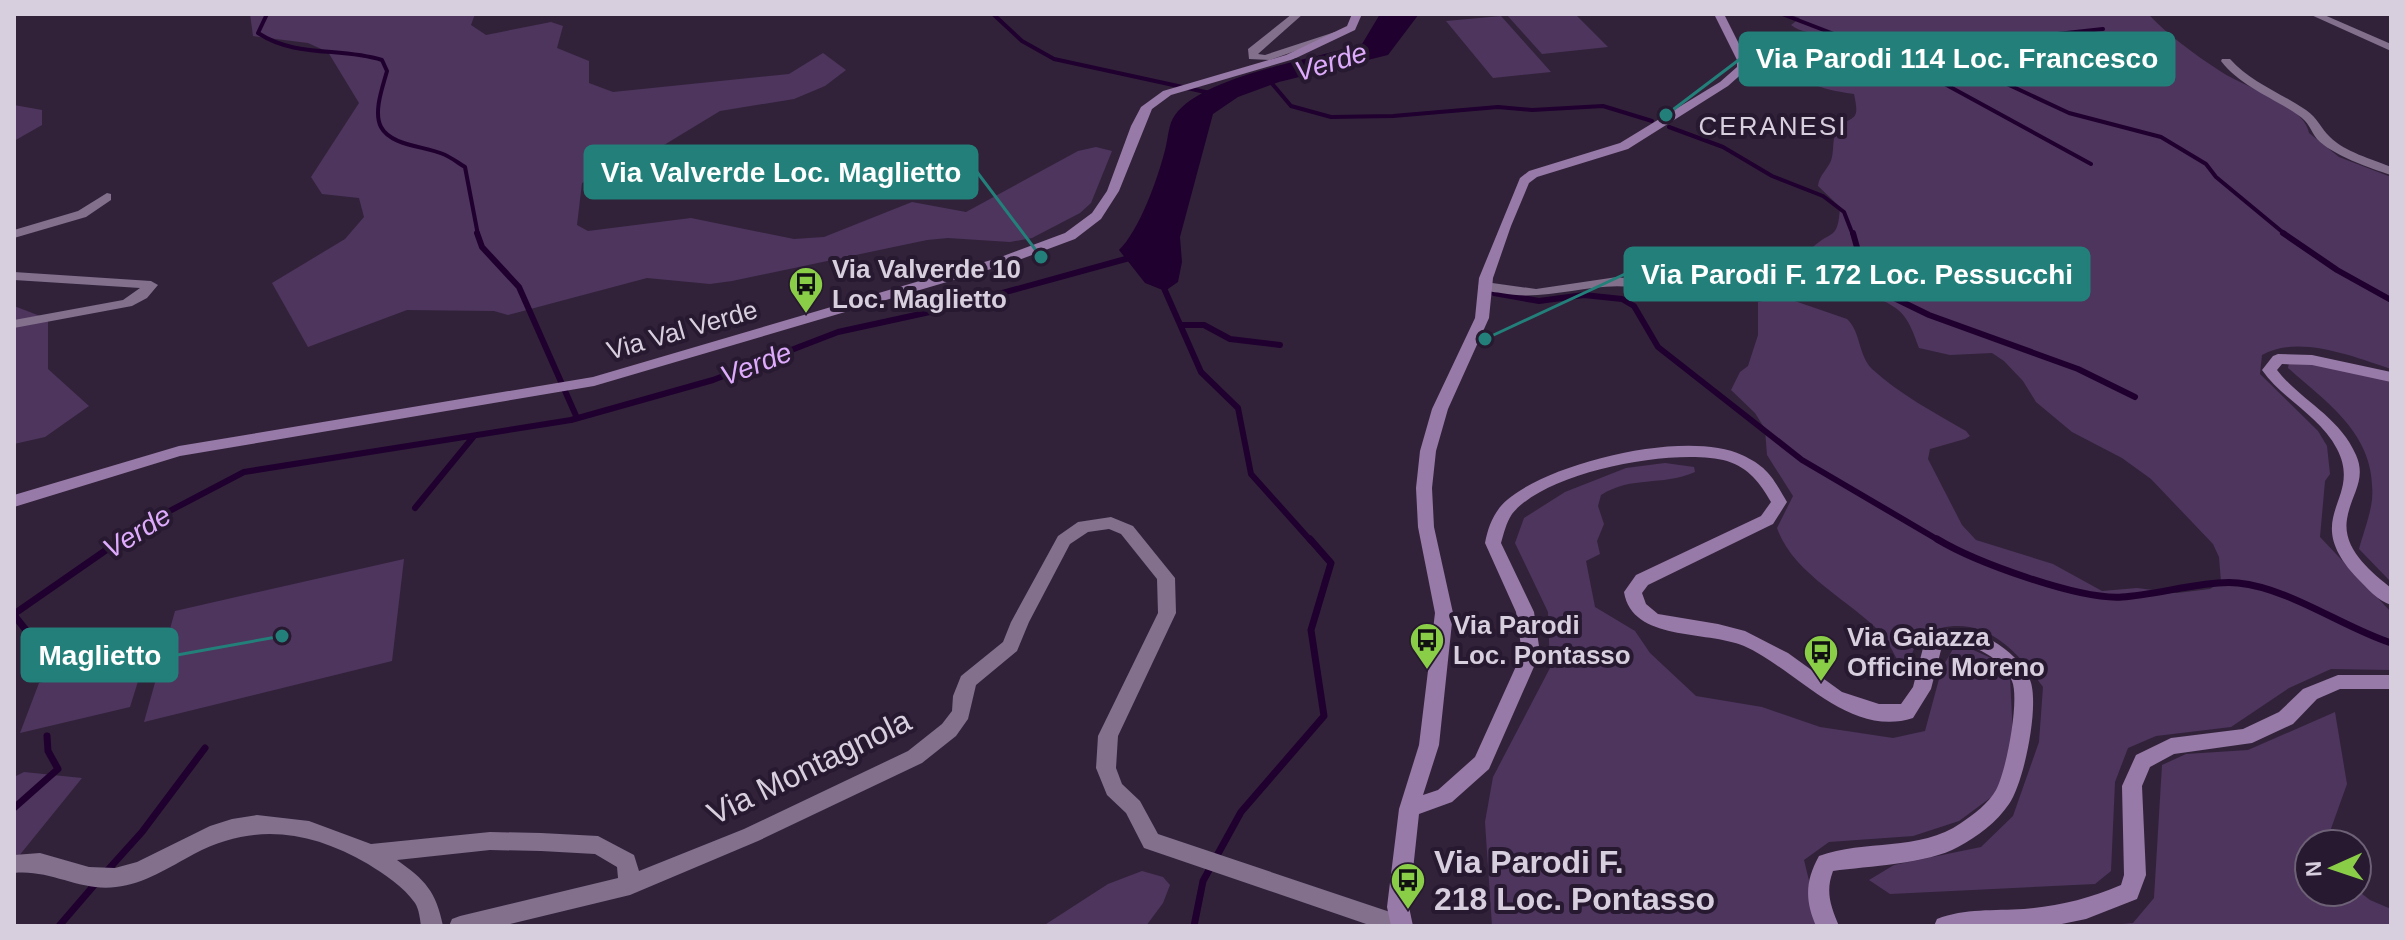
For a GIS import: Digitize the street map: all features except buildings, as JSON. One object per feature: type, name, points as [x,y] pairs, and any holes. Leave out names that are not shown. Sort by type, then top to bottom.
[{"type":"main road","name":"Via Val Verde","points":[[14,501],[179,451],[594,381],[1003,261],[1070,236],[1097,216],[1113,191],[1147,107],[1167,93],[1290,57],[1351,28],[1357,14]]},
{"type":"main road","points":[[1402,926],[1398,907],[1409,809],[1429,745],[1444,613],[1426,527],[1424,488],[1428,451],[1445,396],[1482,318],[1485,286],[1524,181],[1533,174],[1624,146],[1724,84],[1742,68],[1739,51],[1719,14]]},
{"type":"main road","points":[[2391,377],[2297,358],[2278,359],[2269,370],[2329,424],[2342,443],[2354,468],[2350,493],[2338,522],[2341,539],[2355,563],[2391,598]]},
{"type":"main road","points":[[1409,809],[1445,796],[1482,763],[1531,653],[1525,612],[1493,543],[1501,517],[1514,502],[1572,472],[1595,464],[1694,449],[1726,453],[1748,462],[1768,480],[1779,502],[1775,511],[1767,520],[1642,580],[1633,592],[1637,607],[1644,614],[1653,620],[1739,636],[1764,648],[1837,700],[1878,712],[1906,712],[1922,689],[1932,648],[1941,637],[1953,634],[1974,638],[2001,656],[2016,670],[2023,685],[2025,701],[2005,793],[1957,840],[1940,846],[1826,863],[1819,874],[1817,893],[1828,926]]},
{"type":"main road","points":[[1945,926],[1955,922],[2055,918],[2104,904],[2129,892],[2135,875],[2132,786],[2143,761],[2171,746],[2245,737],[2286,718],[2310,694],[2338,682],[2391,682]]},
{"type":"street","points":[[1298,14],[1252,51],[1253,57],[1266,58],[1340,33]]},
{"type":"street","points":[[2314,14],[2391,48]]},
{"type":"street","points":[[2226,61],[2236,73],[2305,114],[2317,125],[2322,137],[2336,148],[2391,171]]},
{"type":"street","points":[[14,234],[82,214],[107,197]]},
{"type":"street","points":[[14,276],[151,285],[142,295],[127,303],[14,324]]},
{"type":"street","points":[[1485,286],[1536,293],[1603,281],[1626,280],[1644,285]]},
{"type":"street","name":"Via Montagnola","points":[[460,926],[630,885],[751,835],[915,757],[949,730],[961,713],[962,696],[968,681],[1011,646],[1020,622],[1064,540],[1084,526],[1111,523],[1127,530],[1166,578],[1167,613],[1144,666],[1123,699],[1108,736],[1106,768],[1114,789],[1133,807],[1151,841],[1259,875],[1402,926]]},
{"type":"street","points":[[14,864],[27,861],[55,864],[92,878],[116,878],[229,829],[261,822],[288,824],[371,853],[426,899],[432,926]]},
{"type":"street","points":[[371,853],[490,841],[598,845],[627,862],[630,885]]},
{"type":"shaded area","points":[[250,14],[475,14],[471,25],[486,35],[551,22],[563,26],[557,48],[589,61],[589,83],[613,92],[789,74],[823,53],[846,70],[825,86],[794,99],[720,111],[636,162],[596,174],[582,183],[577,225],[588,231],[691,218],[794,239],[824,237],[912,202],[966,212],[1078,151],[1096,147],[1112,151],[1091,203],[1080,213],[1032,238],[1010,242],[948,238],[927,240],[710,284],[647,278],[508,315],[494,311],[407,310],[308,347],[272,283],[345,239],[364,217],[359,198],[322,194],[311,177],[359,103],[328,52],[308,43],[253,36]]},
{"type":"shaded area","points":[[1506,14],[1575,14],[1608,47],[1542,54]]},
{"type":"shaded area","points":[[1788,14],[2148,14],[2210,65],[2284,104],[2304,122],[2309,133],[2339,157],[2391,177],[2391,369],[2326,350],[2292,347],[2262,355],[2260,374],[2318,431],[2327,446],[2330,474],[2325,481],[2320,537],[2391,612],[2391,670],[2331,669],[2289,688],[2231,727],[2156,736],[2128,748],[2115,782],[2111,871],[2095,884],[1890,894],[1869,880],[1894,865],[1981,847],[2013,816],[2039,742],[2043,687],[2012,650],[1987,633],[1973,628],[1958,626],[1930,632],[1919,641],[1911,656],[1898,661],[1882,634],[1796,559],[1777,528],[1793,496],[1767,455],[1765,429],[1755,413],[1731,390],[1740,372],[1748,366],[1758,335],[1758,302],[1783,297],[1847,319],[1872,369],[1905,395],[1966,431],[1970,436],[1965,439],[1930,449],[1928,459],[1962,525],[1976,540],[2053,564],[2102,591],[2137,588],[2177,593],[2210,589],[2221,582],[2219,557],[2213,544],[2151,479],[2122,458],[2072,432],[2036,402],[2023,381],[2004,361],[1992,353],[1950,355],[1919,348],[1908,322],[1897,309],[1884,301],[1832,287],[1822,279],[1815,267],[1812,248],[1836,230],[1840,207],[1818,186],[1831,161],[1835,134],[1855,115],[1856,104],[1854,94],[1829,90],[1812,83],[1782,53],[1785,45],[1853,49],[1838,36],[1799,30],[1791,25],[1800,18]]},
{"type":"shaded area","points":[[1501,16],[1551,72],[1493,78],[1446,21]]},
{"type":"shaded area","points":[[14,105],[42,110],[42,125],[14,141]]},
{"type":"shaded area","points":[[14,306],[48,319],[48,369],[89,406],[45,437],[14,444]]},
{"type":"shaded area","points":[[2300,361],[2391,381],[2391,582],[2359,549],[2372,500],[2372,478],[2367,458],[2348,424],[2288,368],[2289,362]]},
{"type":"shaded area","points":[[1665,463],[1694,467],[1695,472],[1624,485],[1601,495],[1598,506],[1604,524],[1597,541],[1600,554],[1586,561],[1595,607],[1635,631],[1650,653],[1696,696],[1762,707],[1820,727],[1893,738],[1925,731],[1942,668],[1953,649],[1967,647],[1993,659],[2010,677],[2013,737],[2001,790],[1959,821],[1913,836],[1829,842],[1804,860],[1820,926],[1492,926],[1485,822],[1493,777],[1550,668],[1548,612],[1515,543],[1524,518],[1565,492],[1626,468]]},
{"type":"shaded area","points":[[404,559],[392,661],[144,722],[175,611]]},
{"type":"shaded area","points":[[145,659],[130,707],[20,733],[39,683]]},
{"type":"shaded area","points":[[2335,712],[2347,784],[2331,828],[2293,828],[2293,908],[2373,908],[2373,901],[2391,909],[2391,926],[2101,926],[2133,923],[2154,898],[2162,765],[2186,754],[2248,750]]},
{"type":"shaded area","points":[[24,772],[82,778],[14,862],[14,777]]},
{"type":"shaded area","points":[[1142,871],[1163,877],[1170,885],[1163,903],[1146,926],[1043,926],[1108,884]]},
{"type":"water","points":[[1380,14],[1419,14],[1388,55],[1279,82],[1238,97],[1213,114],[1180,237],[1182,262],[1178,282],[1165,291],[1145,283],[1119,250],[1134,230],[1147,203],[1175,115],[1189,101],[1234,79],[1362,44]]},
{"type":"waterway","points":[[267,14],[258,33],[273,41],[303,49],[382,60],[387,71],[378,107],[381,127],[392,138],[436,151],[465,167],[478,235]]},
{"type":"waterway","points":[[993,14],[1022,41],[1054,59],[1210,93]]},
{"type":"waterway","points":[[1782,14],[1899,59],[2091,164]]},
{"type":"waterway","points":[[1884,50],[1930,52],[1975,43],[2103,29]]},
{"type":"waterway","points":[[1905,51],[1979,71],[2069,113],[2161,137],[2206,164],[2216,177],[2286,235]]},
{"type":"waterway","points":[[1269,80],[1291,106],[1331,117],[1393,116],[1498,107],[1532,110],[1603,106],[1652,121]]},
{"type":"waterway","points":[[1669,127],[1723,147],[1772,176],[1823,196],[1844,212],[1853,235]]},
{"type":"waterway","points":[[477,233],[482,247],[519,287],[577,418]]},
{"type":"waterway","points":[[1853,233],[1865,276],[1892,297],[1929,315],[2078,369],[2135,397]]},
{"type":"waterway","points":[[2283,233],[2337,270],[2391,300]]},
{"type":"waterway","name":"Verde","points":[[119,541],[141,526],[244,472],[571,420],[713,380],[838,332],[948,308],[1133,257]]},
{"type":"waterway","points":[[1163,286],[1201,372],[1238,408],[1251,474],[1311,541]]},
{"type":"waterway","points":[[1494,293],[1539,301],[1584,295],[1622,299],[1634,306],[1658,347],[1802,460],[1940,541]]},
{"type":"waterway","points":[[1181,325],[1204,325],[1230,339],[1280,345]]},
{"type":"waterway","points":[[415,508],[474,436]]},
{"type":"waterway","name":"Verde","points":[[14,614],[122,539]]},
{"type":"waterway","points":[[1194,926],[1203,881],[1241,812],[1324,716],[1311,630],[1331,563],[1310,539]]},
{"type":"waterway","points":[[1937,539],[2028,578],[2103,596],[2136,596],[2225,583],[2257,586],[2391,643]]},
{"type":"waterway","points":[[14,615],[33,639],[27,653]]},
{"type":"waterway","points":[[14,808],[58,769],[48,751],[47,736]]},
{"type":"waterway","points":[[106,872],[142,832],[205,748]]},
{"type":"waterway","points":[[59,926],[96,883]]},
{"type":"place","name":"Via Parodi 114 Loc. Francesco","points":[[1666,115]]},
{"type":"place","name":"Via Valverde Loc. Maglietto","points":[[1041,257]]},
{"type":"place","name":"Via Valverde 10 Loc. Maglietto","points":[[806,315]]},
{"type":"place","name":"Via Parodi F. 172 Loc. Pessucchi","points":[[1485,339]]},
{"type":"place","name":"Maglietto","points":[[282,636]]},
{"type":"place","name":"Via Parodi Loc. Pontasso","points":[[1427,671]]},
{"type":"place","name":"Via Gaiazza Officine Moreno","points":[[1821,683]]},
{"type":"place","name":"Via Parodi F. 218 Loc. Pontasso","points":[[1408,911]]},
{"type":"district","name":"CERANESI","points":[[1773,126]]}]
